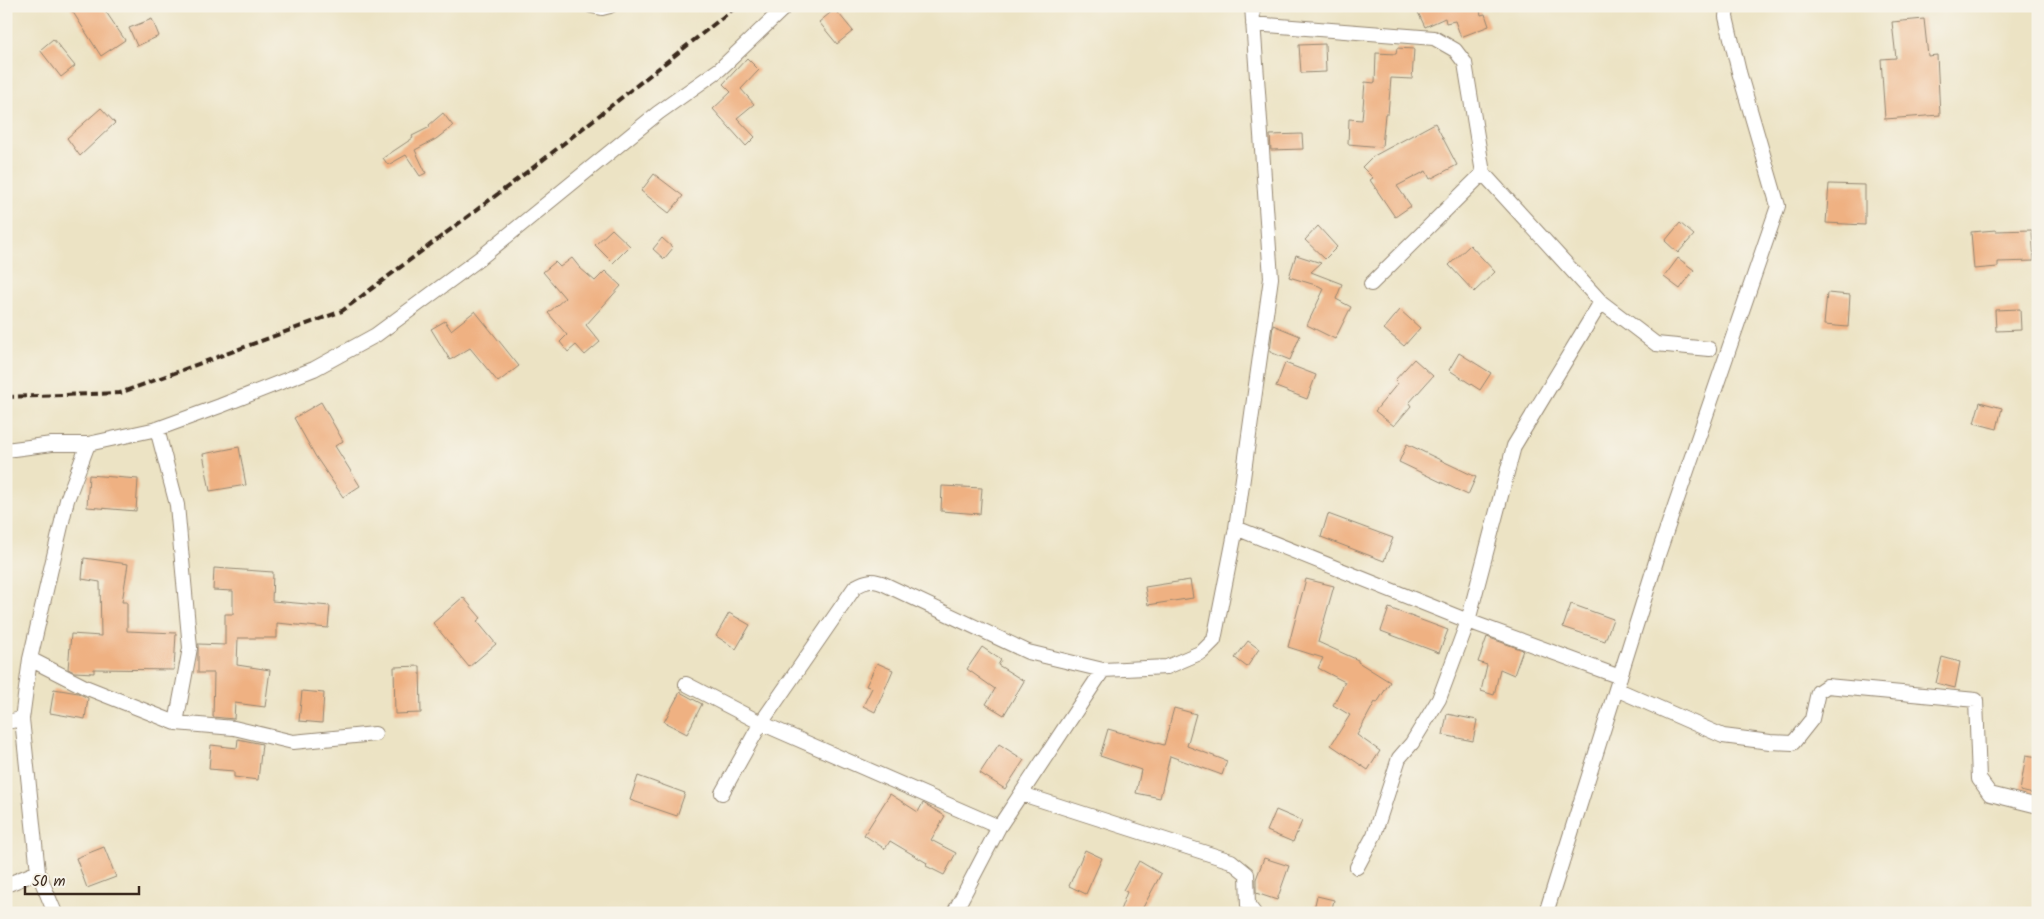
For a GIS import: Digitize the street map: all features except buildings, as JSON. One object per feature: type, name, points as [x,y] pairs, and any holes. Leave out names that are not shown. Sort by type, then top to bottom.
[{"type":"street","points":[[592,6],[602,8],[610,6]]},
{"type":"street","points":[[6,450],[52,444],[88,444],[157,429],[314,369],[376,335],[478,259],[658,113],[720,69],[786,6]]},
{"type":"street","points":[[722,792],[761,723],[855,587],[866,581],[875,580],[886,584],[1028,652],[1102,670],[1166,666],[1202,652],[1214,640],[1236,528],[1271,278],[1252,6]]},
{"type":"street","points":[[1546,913],[1658,555],[1778,206],[1739,72],[1726,17],[1727,6]]},
{"type":"street","points":[[1253,24],[1434,38],[1455,50],[1465,63],[1483,173],[1601,302],[1656,344],[1709,349]]},
{"type":"street","points":[[1371,284],[1483,173]]},
{"type":"street","points":[[1357,867],[1374,835],[1399,758],[1412,743],[1439,699],[1468,621],[1514,446],[1601,302]]},
{"type":"street","points":[[157,429],[177,505],[190,648],[176,723]]},
{"type":"street","points":[[55,913],[38,872],[22,719],[30,658],[67,500],[88,444]]},
{"type":"street","points":[[1236,528],[1618,683],[1723,736],[1793,743],[1812,718],[1818,692],[1827,686],[1976,700],[1979,779],[1990,794],[2038,806]]},
{"type":"street","points":[[30,658],[85,687],[176,723],[234,728],[293,742],[375,734]]},
{"type":"street","points":[[954,913],[999,827],[1102,670]]},
{"type":"street","points":[[686,684],[761,723],[999,827]]},
{"type":"street","points":[[6,722],[22,719]]},
{"type":"street","points":[[1022,794],[1230,861],[1247,874],[1248,905],[1254,913]]},
{"type":"street","points":[[6,885],[38,872]]},
{"type":"railway","points":[[6,397],[120,393],[342,311],[539,163],[737,6]]}]
